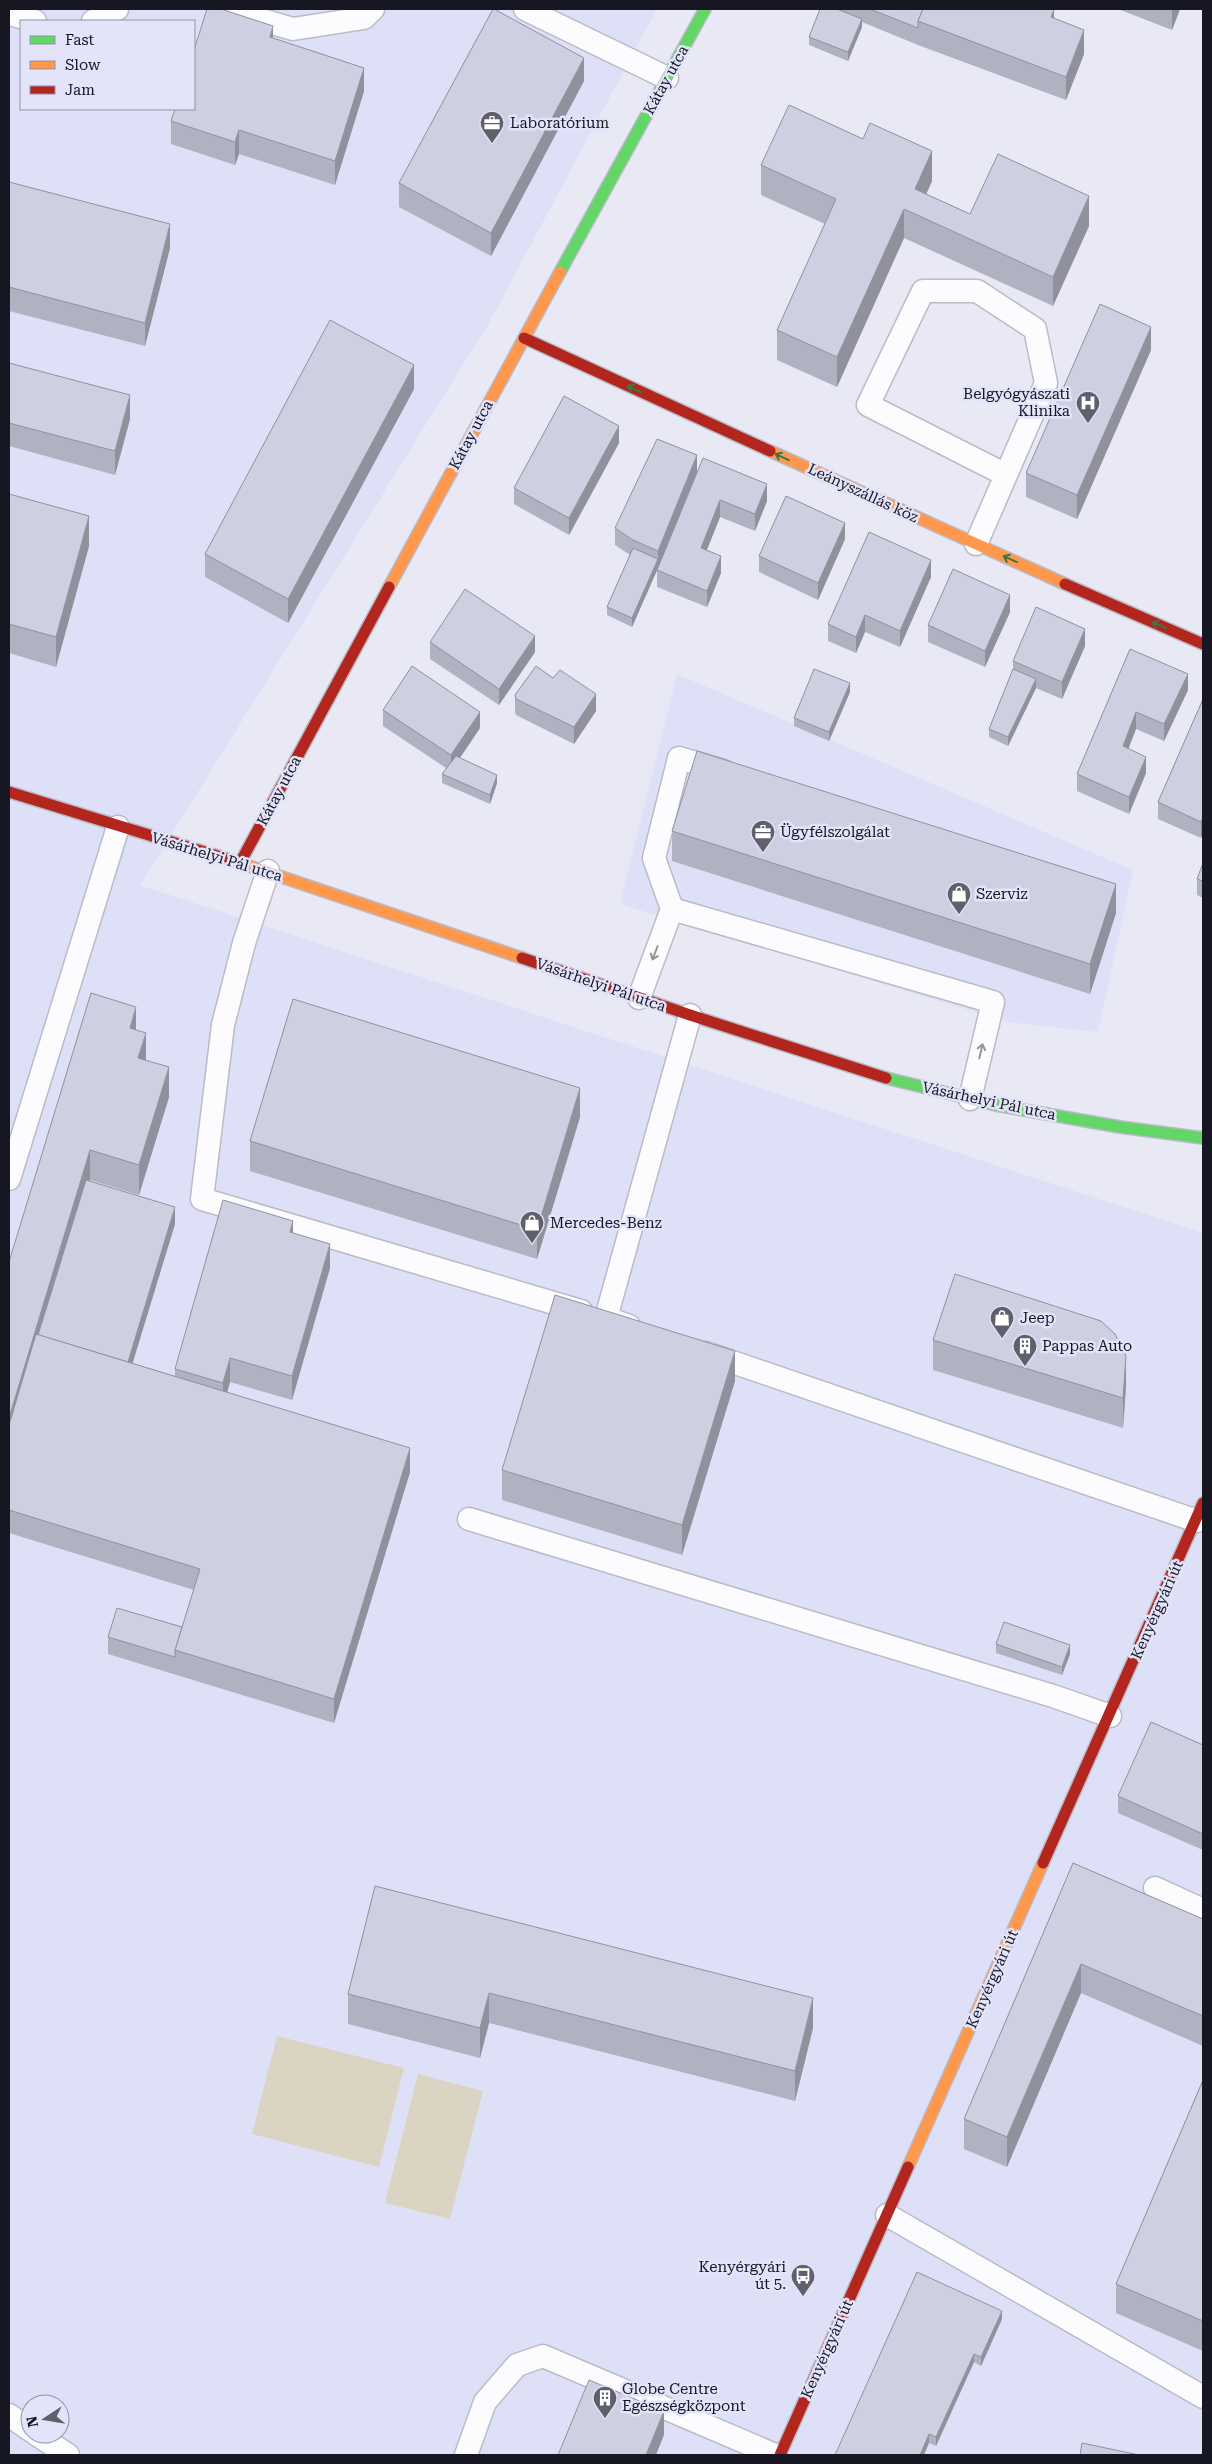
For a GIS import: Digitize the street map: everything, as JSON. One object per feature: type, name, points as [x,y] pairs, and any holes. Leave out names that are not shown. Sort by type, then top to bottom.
[{"type":"street","name":"Kátay utca","points":[[240,863],[524,338],[705,9]]},
{"type":"street","name":"Leányszállás köz","points":[[524,338],[976,544],[1203,644]]},
{"type":"street","name":"Vásárhelyi Pál utca","points":[[9,792],[118,827],[268,871],[639,998],[879,1076],[970,1098],[1120,1127],[1203,1138]]},
{"type":"street","name":"Kenyérgyári út","points":[[780,2455],[1200,1512]]},
{"type":"lane","points":[[96,20],[117,9]]},
{"type":"lane","points":[[224,9],[293,29],[364,18],[373,9]]},
{"type":"lane","points":[[525,9],[667,78]]},
{"type":"lane","points":[[9,14],[31,20]]},
{"type":"lane","points":[[976,544],[1006,475],[1046,383],[1035,329],[977,291],[923,290],[868,405],[1006,475]]},
{"type":"lane","points":[[639,998],[672,909],[654,858],[679,758],[744,777]]},
{"type":"lane","points":[[9,1179],[118,827]]},
{"type":"lane","points":[[268,871],[244,943],[223,1025],[202,1199],[606,1318],[653,1335]]},
{"type":"lane","points":[[672,909],[992,1002],[970,1098]]},
{"type":"lane","points":[[606,1318],[690,1015]]},
{"type":"lane","points":[[690,1348],[1200,1512]]},
{"type":"lane","points":[[469,1519],[1053,1696],[1110,1716]]},
{"type":"lane","points":[[1156,1888],[1203,1910]]},
{"type":"lane","points":[[887,2215],[1203,2397]]},
{"type":"lane","points":[[466,2455],[485,2402],[517,2365],[543,2356],[775,2455]]},
{"type":"lane","points":[[9,2416],[20,2423]]},
{"type":"lane","points":[[51,2444],[68,2455]]},
{"type":"shaded area","points":[[9,9],[657,9],[489,323],[140,885],[1203,1233],[1203,2455],[9,2455]]},
{"type":"shaded area","points":[[677,674],[1133,870],[1098,1032],[1008,1022],[620,904]]},
{"type":"shaded area","points":[[277,2036],[404,2068],[379,2167],[252,2134]]},
{"type":"shaded area","points":[[418,2074],[483,2091],[450,2219],[385,2203]]},
{"type":"building","points":[[207,9],[221,9],[273,26],[270,37],[364,68],[335,161],[239,130],[235,142],[171,121],[175,110],[195,110],[195,47]]},
{"type":"building","name":"Laboratórium","points":[[493,9],[584,58],[491,233],[399,183]]},
{"type":"building","points":[[820,9],[837,9],[862,19],[848,52],[809,37]]},
{"type":"building","points":[[870,9],[923,9],[918,21],[918,28]]},
{"type":"building","points":[[923,9],[1052,9],[1054,10],[1051,17],[1084,30],[1066,77],[918,21]]},
{"type":"building","points":[[789,105],[863,139],[870,123],[932,151],[915,189],[970,214],[998,154],[1089,196],[1053,277],[904,209],[837,357],[777,330],[836,199],[761,165]]},
{"type":"building","points":[[9,182],[170,224],[145,323],[9,287]]},
{"type":"building","name":"Belgyógyászati Klinika","points":[[1100,304],[1151,327],[1077,495],[1026,473]]},
{"type":"building","points":[[330,320],[414,365],[288,599],[205,554]]},
{"type":"building","points":[[9,363],[130,395],[115,451],[9,423]]},
{"type":"building","points":[[564,396],[619,426],[569,518],[514,488]]},
{"type":"building","points":[[657,439],[697,455],[658,551],[633,540],[615,528]]},
{"type":"building","points":[[703,458],[767,484],[755,514],[720,500],[701,548],[721,556],[707,591],[657,570]]},
{"type":"building","points":[[9,494],[89,516],[56,637],[9,624]]},
{"type":"building","points":[[786,496],[845,523],[818,583],[759,556]]},
{"type":"building","points":[[869,532],[931,560],[900,631],[865,615],[856,637],[828,624]]},
{"type":"building","points":[[633,548],[658,559],[632,618],[607,607]]},
{"type":"building","points":[[953,569],[1010,595],[985,651],[928,625]]},
{"type":"building","points":[[465,589],[535,636],[499,689],[430,642]]},
{"type":"building","points":[[1036,607],[1085,629],[1062,682],[1013,661]]},
{"type":"building","points":[[1130,649],[1188,674],[1164,724],[1136,712],[1123,746],[1146,757],[1129,797],[1077,774]]},
{"type":"building","points":[[412,666],[480,712],[451,755],[383,710]]},
{"type":"building","points":[[536,666],[553,678],[560,670],[596,694],[574,727],[516,699],[515,695]]},
{"type":"building","points":[[814,669],[850,683],[829,732],[794,718]]},
{"type":"building","points":[[1013,669],[1036,679],[1008,737],[989,729]]},
{"type":"building","points":[[1203,699],[1203,817],[1201,822],[1158,802]]},
{"type":"building","points":[[697,751],[1116,884],[1090,964],[672,831]]},
{"type":"building","points":[[456,756],[497,775],[490,795],[442,774]]},
{"type":"building","points":[[1203,863],[1203,881],[1197,879]]},
{"type":"building","points":[[91,993],[136,1007],[130,1028],[146,1033],[138,1058],[169,1067],[139,1165],[90,1150],[9,1418],[9,1262]]},
{"type":"building","points":[[293,999],[580,1088],[537,1230],[250,1141]]},
{"type":"building","points":[[86,1180],[175,1207],[128,1362],[38,1335]]},
{"type":"building","points":[[223,1200],[293,1221],[290,1232],[330,1244],[292,1376],[230,1358],[223,1383],[175,1369]]},
{"type":"building","points":[[955,1274],[1101,1321],[1115,1334],[1126,1356],[1123,1398],[933,1340]]},
{"type":"building","points":[[555,1295],[735,1351],[682,1525],[502,1470]]},
{"type":"building","points":[[36,1334],[410,1448],[334,1699],[175,1650],[200,1569],[9,1510],[9,1425]]},
{"type":"building","points":[[117,1608],[182,1627],[175,1650],[175,1657],[108,1637]]},
{"type":"building","points":[[1004,1622],[1070,1645],[1062,1667],[996,1644]]},
{"type":"building","points":[[1151,1722],[1203,1745],[1203,1834],[1118,1796]]},
{"type":"building","points":[[1073,1863],[1203,1919],[1203,2016],[1081,1964],[1007,2137],[964,2119]]},
{"type":"building","points":[[375,1886],[813,1998],[795,2071],[489,1993],[480,2028],[348,1994]]},
{"type":"building","points":[[1203,2080],[1203,2321],[1116,2284]]},
{"type":"building","points":[[917,2272],[1002,2311],[981,2357],[974,2354],[936,2437],[929,2434],[920,2455],[835,2455]]},
{"type":"building","points":[[589,2380],[664,2411],[646,2455],[558,2455]]},
{"type":"building","points":[[1082,2443],[1139,2455],[1080,2455]]},
{"type":"traffic: fast","points":[[560,272],[705,9]]},
{"type":"traffic: fast","points":[[886,1078],[996,1105],[1120,1127],[1203,1138]]},
{"type":"traffic: slow","points":[[389,587],[560,272]]},
{"type":"traffic: slow","points":[[770,451],[1065,584]]},
{"type":"traffic: slow","points":[[237,862],[522,958]]},
{"type":"traffic: slow","points":[[908,2167],[1043,1863]]},
{"type":"traffic: jam","points":[[524,338],[770,451]]},
{"type":"traffic: jam","points":[[1065,584],[1203,644]]},
{"type":"traffic: jam","points":[[240,863],[389,587]]},
{"type":"traffic: jam","points":[[9,792],[237,862]]},
{"type":"traffic: jam","points":[[522,958],[690,1015],[886,1078]]},
{"type":"traffic: jam","points":[[1043,1863],[1203,1503]]},
{"type":"traffic: jam","points":[[780,2455],[908,2167]]},
{"type":"place","name":"Laboratórium","points":[[492,144]]},
{"type":"place","name":"Belgyógyászati Klinika","points":[[1088,424]]},
{"type":"place","name":"Ügyfélszolgálat","points":[[763,853]]},
{"type":"place","name":"Szerviz","points":[[959,915]]},
{"type":"place","name":"Mercedes-Benz","points":[[532,1244]]},
{"type":"place","name":"Jeep","points":[[1002,1339]]},
{"type":"place","name":"Pappas Auto","points":[[1025,1367]]},
{"type":"place","name":"Kenyérgyári út 5.","points":[[803,2297]]},
{"type":"place","name":"Globe Centre Egészségközpont","points":[[605,2419]]}]
